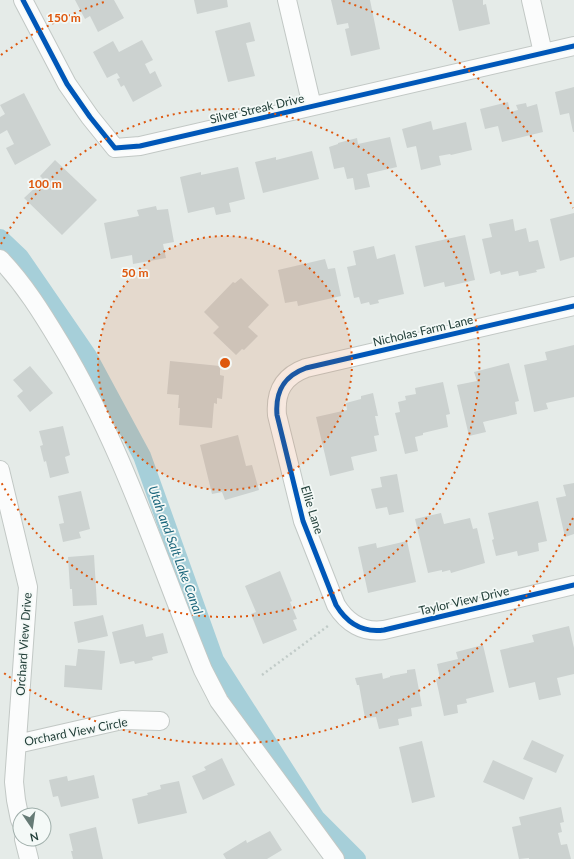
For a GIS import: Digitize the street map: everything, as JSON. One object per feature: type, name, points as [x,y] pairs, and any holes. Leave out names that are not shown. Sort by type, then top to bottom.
[{"type":"street","name":"Silver Streak Drive","points":[[23,0],[67,84],[114,148],[140,146],[574,46]]},
{"type":"street","points":[[287,0],[312,106]]},
{"type":"street","points":[[531,0],[543,53]]},
{"type":"street","points":[[0,259],[38,306],[72,363],[105,428],[123,468],[203,670],[219,701],[335,859]]},
{"type":"street","name":"Nicholas Farm Lane","points":[[282,386],[288,378],[306,368],[574,306]]},
{"type":"street","name":"Ellie Lane","points":[[282,386],[276,405],[277,415],[303,521],[336,605],[346,619],[359,628]]},
{"type":"street","name":"Orchard View Drive","points":[[0,470],[28,588],[14,782],[17,807]]},
{"type":"street","name":"Taylor View Drive","points":[[359,628],[376,631],[384,630],[574,586]]},
{"type":"street","name":"Orchard View Circle","points":[[17,744],[122,720],[160,721]]},
{"type":"street","points":[[26,847],[29,859]]},
{"type":"path","points":[[262,675],[328,626]]},
{"type":"building","points":[[75,0],[114,0],[124,18],[98,32],[90,16],[85,19]]},
{"type":"building","points":[[194,0],[227,0],[228,7],[197,14]]},
{"type":"building","points":[[331,0],[370,0],[380,49],[351,56],[345,29],[349,28],[348,23],[337,25]]},
{"type":"building","points":[[452,0],[483,0],[483,5],[486,4],[490,24],[459,31]]},
{"type":"building","points":[[250,22],[255,41],[246,43],[255,76],[228,82],[215,31]]},
{"type":"building","points":[[142,40],[153,60],[145,64],[150,74],[155,71],[162,86],[133,102],[124,85],[121,87],[117,79],[120,78],[117,73],[107,78],[93,52],[113,41],[119,52]]},
{"type":"building","points":[[574,87],[573,132],[569,113],[560,115],[555,92]]},
{"type":"building","points":[[24,93],[51,145],[15,165],[6,148],[14,144],[7,130],[0,134],[0,117],[5,114],[0,105]]},
{"type":"building","points":[[508,102],[510,112],[518,110],[516,105],[526,103],[527,107],[537,104],[543,132],[502,142],[498,126],[485,129],[480,109]]},
{"type":"building","points":[[431,121],[433,130],[466,122],[472,150],[439,156],[441,165],[421,170],[416,146],[407,148],[402,129]]},
{"type":"building","points":[[390,137],[397,167],[367,174],[370,187],[355,190],[353,178],[347,179],[344,167],[334,169],[329,147],[357,138],[358,144]]},
{"type":"building","points":[[312,151],[319,179],[263,193],[255,162],[276,157],[276,160]]},
{"type":"building","points":[[55,160],[97,200],[62,235],[24,198],[38,185],[40,187],[45,181],[40,176]]},
{"type":"building","points":[[238,167],[245,199],[229,203],[231,212],[216,215],[214,207],[188,213],[180,177],[201,172],[201,175]]},
{"type":"building","points":[[156,206],[157,210],[168,209],[174,242],[163,244],[166,258],[133,264],[132,255],[111,259],[104,223],[139,216],[137,210]]},
{"type":"building","points":[[574,213],[574,257],[560,261],[550,219]]},
{"type":"building","points":[[513,219],[515,231],[526,228],[529,242],[538,240],[545,268],[536,270],[537,272],[519,276],[518,271],[501,275],[500,271],[490,274],[482,239],[492,237],[489,224]]},
{"type":"building","points":[[465,235],[475,280],[445,287],[444,282],[424,287],[415,246]]},
{"type":"building","points":[[374,246],[377,259],[395,254],[404,294],[378,300],[379,303],[370,305],[369,302],[361,304],[359,297],[354,298],[347,267],[356,265],[353,251]]},
{"type":"building","points":[[325,259],[328,269],[335,268],[341,296],[298,306],[297,301],[285,303],[278,270]]},
{"type":"building","points":[[241,278],[269,305],[248,327],[258,336],[244,350],[242,349],[236,355],[213,333],[219,327],[204,312],[233,282],[235,283]]},
{"type":"building","points":[[574,345],[574,397],[546,403],[548,409],[534,412],[524,365],[547,360],[545,352]]},
{"type":"building","points":[[170,361],[220,366],[220,375],[224,376],[222,399],[217,398],[217,404],[214,403],[212,428],[179,425],[179,395],[167,394]]},
{"type":"building","points":[[509,363],[519,401],[515,402],[517,414],[483,422],[486,432],[469,436],[457,385],[477,381],[474,372]]},
{"type":"building","points":[[30,366],[53,393],[30,412],[17,396],[23,391],[13,380]]},
{"type":"building","points":[[443,382],[450,414],[446,415],[448,427],[423,433],[423,435],[415,437],[418,451],[405,454],[395,413],[400,412],[398,402],[406,400],[405,396],[416,394],[415,388]]},
{"type":"building","points":[[373,393],[378,416],[375,416],[379,435],[374,436],[377,451],[351,457],[354,470],[330,476],[316,417],[347,410],[346,403],[361,399],[361,396]]},
{"type":"building","points":[[63,426],[70,455],[65,457],[69,473],[50,478],[46,461],[44,462],[40,446],[43,445],[39,431]]},
{"type":"building","points":[[238,435],[246,466],[252,465],[259,490],[225,500],[222,492],[212,494],[200,445]]},
{"type":"building","points":[[397,474],[404,512],[389,515],[387,507],[376,509],[371,489],[382,487],[380,477]]},
{"type":"building","points":[[574,483],[574,534],[565,537],[556,498],[566,496],[563,485]]},
{"type":"building","points":[[81,491],[90,529],[79,532],[81,538],[63,542],[59,524],[64,523],[58,496]]},
{"type":"building","points":[[538,501],[547,541],[538,543],[539,551],[518,556],[517,551],[496,556],[488,513]]},
{"type":"building","points":[[441,513],[444,524],[470,518],[473,529],[477,528],[485,563],[451,573],[450,570],[442,572],[442,570],[428,573],[415,519]]},
{"type":"building","points":[[407,541],[416,582],[368,593],[358,547],[376,543],[377,548]]},
{"type":"building","points":[[94,555],[97,605],[73,606],[72,589],[70,589],[68,557]]},
{"type":"building","points":[[280,571],[292,601],[290,602],[297,619],[293,620],[297,630],[263,644],[251,614],[256,612],[245,586]]},
{"type":"building","points":[[103,615],[108,636],[78,643],[74,622]]},
{"type":"building","points":[[143,624],[146,637],[163,633],[168,653],[152,657],[153,660],[135,664],[134,661],[120,664],[112,632]]},
{"type":"building","points":[[569,626],[574,648],[574,674],[557,678],[561,695],[539,700],[535,682],[509,688],[500,650],[534,642],[532,635]]},
{"type":"building","points":[[483,645],[494,692],[466,699],[467,703],[457,705],[458,713],[444,716],[436,679],[440,678],[437,664],[458,659],[456,652]]},
{"type":"building","points":[[78,649],[105,651],[102,690],[64,687],[65,665],[76,666]]},
{"type":"building","points":[[415,669],[422,706],[411,708],[412,716],[398,719],[399,725],[379,729],[376,717],[365,718],[359,685],[357,685],[355,678],[382,673],[383,679],[390,676],[407,673],[407,670]]},
{"type":"building","points":[[532,740],[564,755],[556,773],[523,759]]},
{"type":"building","points":[[422,741],[435,797],[412,803],[399,747]]},
{"type":"building","points":[[222,758],[235,785],[203,800],[192,776],[206,770],[204,767]]},
{"type":"building","points":[[493,760],[533,778],[524,800],[483,782]]},
{"type":"building","points":[[94,775],[99,798],[61,807],[58,796],[53,797],[49,780],[67,776],[68,781]]},
{"type":"building","points":[[179,781],[187,813],[138,824],[132,799],[148,795],[147,793],[161,789],[160,785]]},
{"type":"building","points":[[561,807],[564,822],[560,823],[562,832],[558,833],[561,845],[567,844],[571,859],[519,859],[512,827],[521,825],[519,817]]},
{"type":"building","points":[[96,827],[103,859],[73,859],[71,851],[73,851],[69,834]]},
{"type":"building","points":[[270,831],[282,850],[267,859],[226,859],[223,854],[246,840],[247,843]]},
{"type":"waterway","name":"Utah and Salt Lake Canal","points":[[0,238],[20,257],[88,356],[142,456],[215,660],[316,818],[357,859]]},
{"type":"cycle path","points":[[23,0],[67,84],[90,117],[115,148],[140,146],[574,46]]},
{"type":"cycle path","points":[[574,306],[306,368],[292,375],[282,386],[279,392],[277,406],[277,415],[303,521],[336,605],[350,622],[369,630],[384,630],[574,585]]}]
